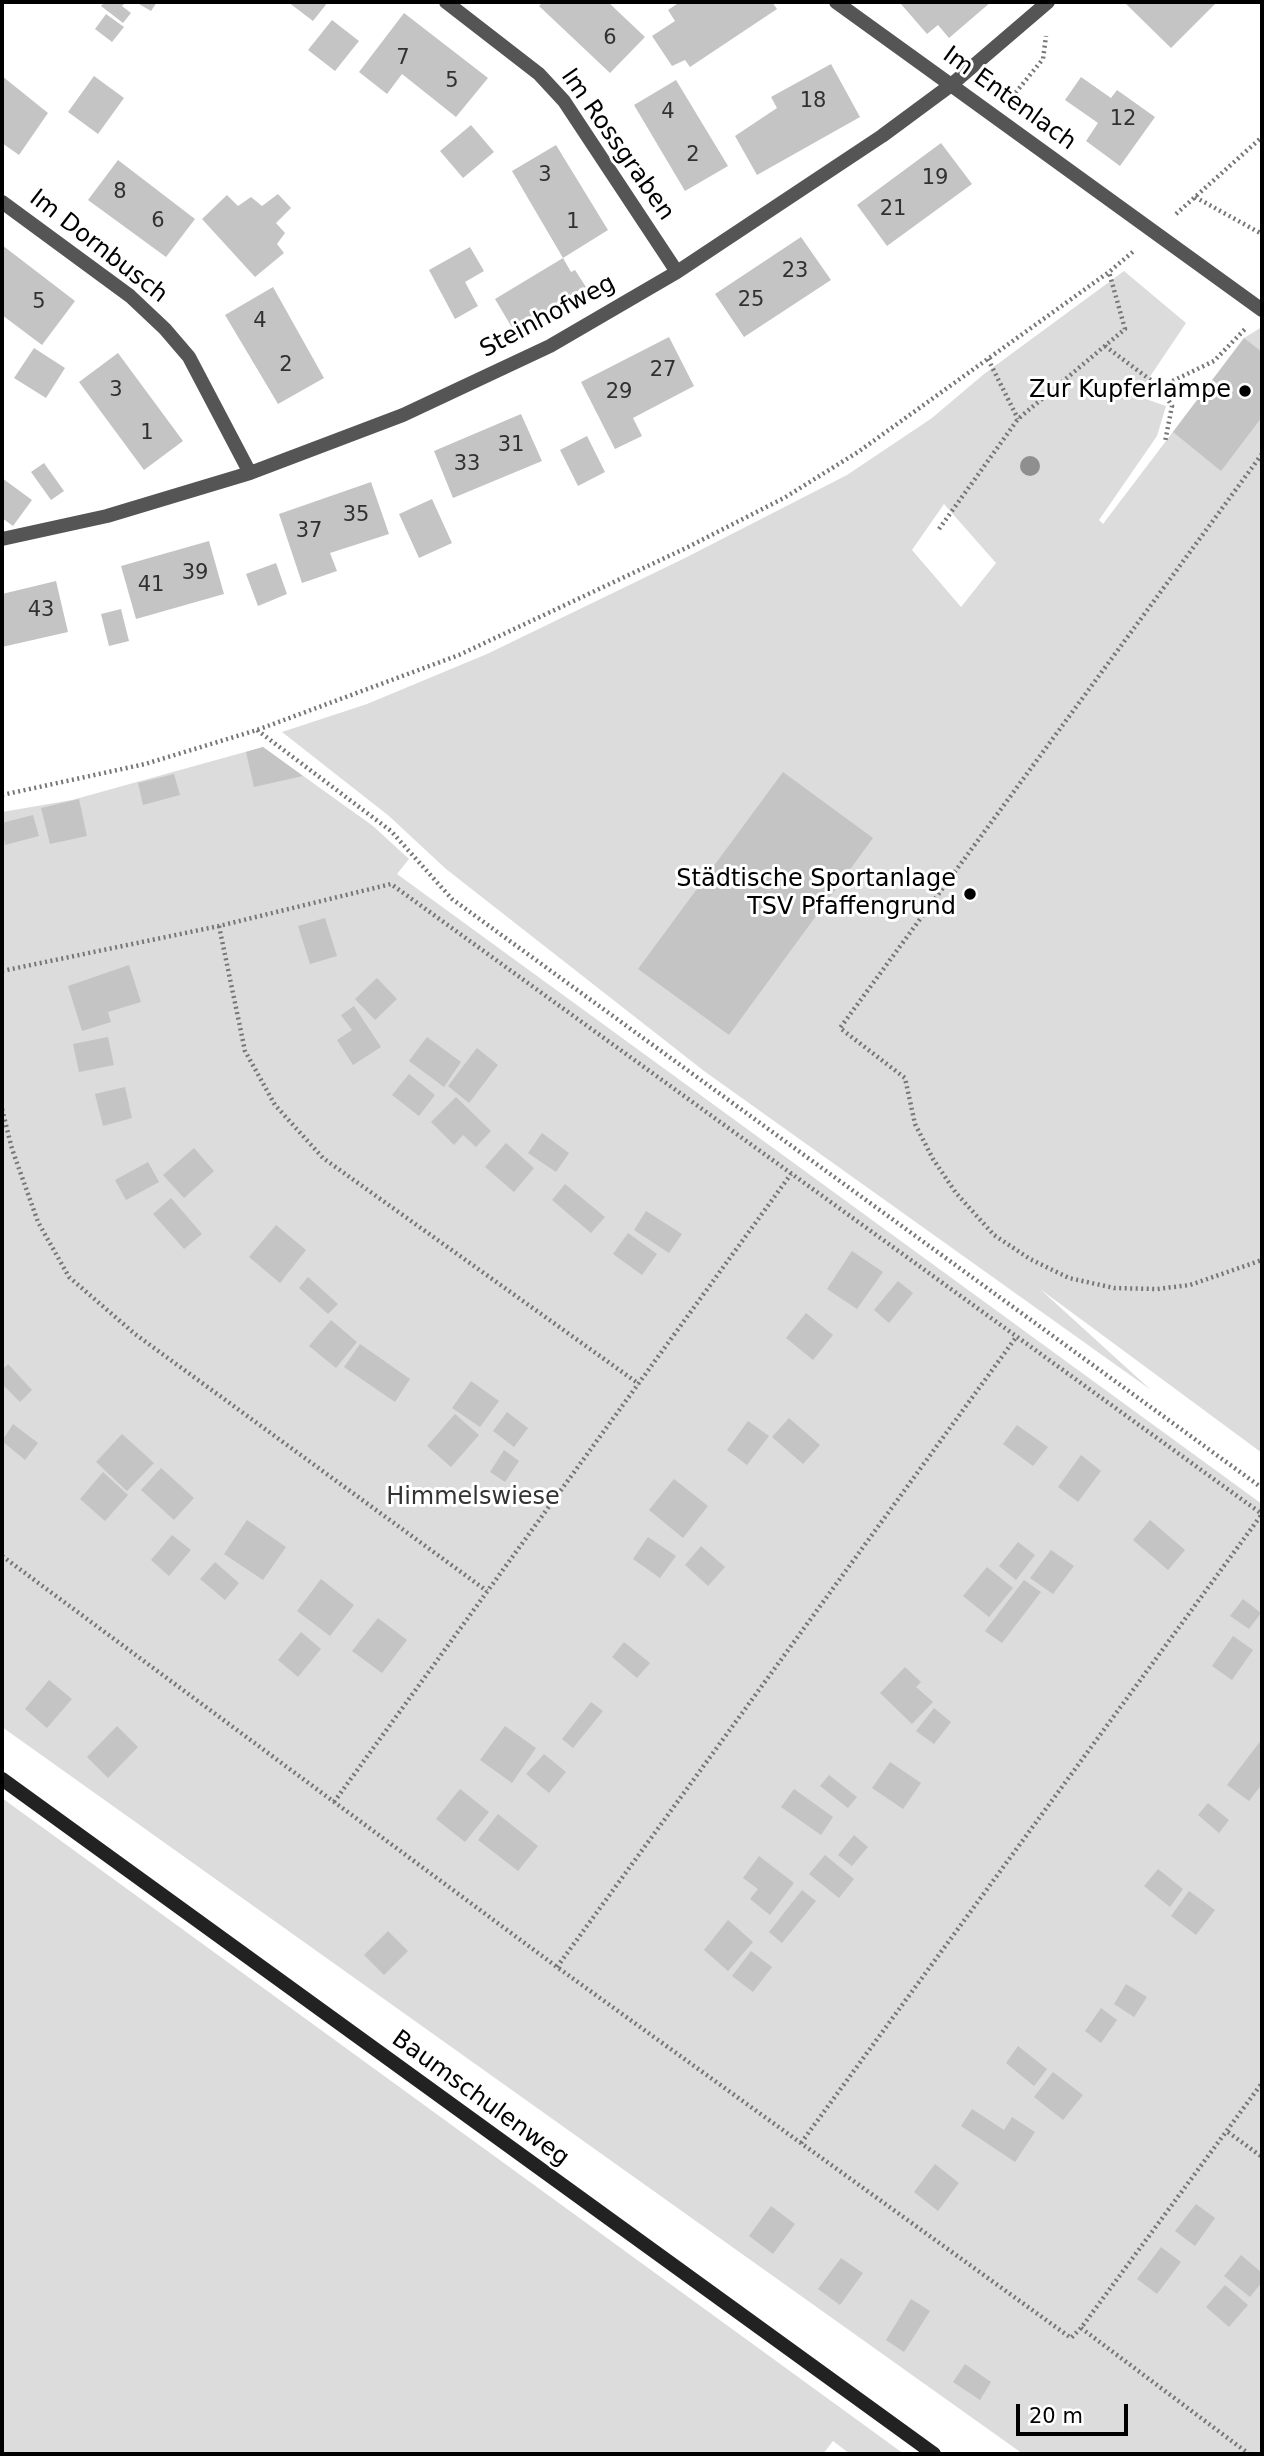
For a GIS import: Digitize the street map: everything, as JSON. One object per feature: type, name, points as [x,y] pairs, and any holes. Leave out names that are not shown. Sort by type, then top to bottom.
[{"type":"street","name":"Im Rossgraben","points":[[446,2],[539,74],[564,101],[677,272]]},
{"type":"street","name":"Im Entenlach","points":[[836,2],[1155,233],[1257,316]]},
{"type":"street","name":"Steinhofweg","points":[[2,539],[107,516],[250,473],[403,415],[550,346],[677,272],[872,143],[950,85],[1045,5]]},
{"type":"street","name":"Im Dornbusch","points":[[2,202],[130,296],[165,329],[189,357],[250,473]]},
{"type":"street","name":"Baumschulenweg","points":[[2,1779],[934,2454]]},
{"type":"path","points":[[996,118],[1042,59],[1047,41],[1045,5]]},
{"type":"path","points":[[2,794],[145,764],[257,730],[459,655],[687,548],[784,498],[858,452],[1110,272],[1262,137]]},
{"type":"path","points":[[1195,197],[1262,234]]},
{"type":"path","points":[[939,529],[1018,419],[1125,330],[1110,272]]},
{"type":"path","points":[[1160,387],[1214,361],[1257,316]]},
{"type":"path","points":[[1105,346],[1160,387],[1172,406],[1165,442]]},
{"type":"path","points":[[988,359],[1018,419]]},
{"type":"path","points":[[1262,454],[840,1028],[905,1078],[915,1125],[933,1159],[956,1193],[994,1235],[1030,1259],[1069,1278],[1114,1288],[1157,1289],[1190,1285],[1262,1260]]},
{"type":"path","points":[[257,730],[391,831],[452,899],[1262,1488]]},
{"type":"path","points":[[2,971],[219,926],[391,884],[1262,1514],[801,2143]]},
{"type":"path","points":[[219,926],[245,1051],[275,1105],[323,1158],[639,1384]]},
{"type":"path","points":[[2,1109],[12,1149],[38,1222],[69,1277],[146,1342],[487,1591]]},
{"type":"path","points":[[334,1802],[792,1174]]},
{"type":"path","points":[[557,1967],[1017,1336]]},
{"type":"path","points":[[2,1556],[557,1967],[1070,2338],[1081,2328],[1262,2083]]},
{"type":"path","points":[[1228,2132],[1262,2157]]},
{"type":"path","points":[[1081,2328],[1249,2454]]},
{"type":"green space","points":[[1124,271],[1186,323],[1137,396],[1166,406],[1157,436],[1099,520],[1103,524],[1244,338],[1262,327],[1262,1453],[1040,1289],[1151,1390],[704,1071],[446,869],[389,816],[282,732],[367,704],[487,654],[683,559],[847,475],[932,418],[984,374]],"holes":[[[944,504],[996,563],[961,607],[912,550]]]},
{"type":"green space","name":"Himmelswiese","points":[[263,747],[373,826],[409,859],[397,874],[1262,1504],[1262,2454],[1023,2454],[2,1727],[2,812],[72,800]]},
{"type":"green space","points":[[2,1798],[904,2454],[850,2454],[833,2441],[823,2454],[2,2454]]},
{"type":"building","points":[[104,2],[126,2],[122,6],[131,13],[123,23],[101,6]]},
{"type":"building","points":[[157,2],[151,11],[139,4]]},
{"type":"building","points":[[288,2],[328,2],[313,21]]},
{"type":"building","points":[[543,2],[608,2],[645,37],[610,73],[539,6]]},
{"type":"building","points":[[680,2],[772,2],[777,9],[690,67],[685,60],[672,66],[652,36],[675,21],[668,10]]},
{"type":"building","points":[[991,2],[949,38],[938,25],[927,34],[901,4]]},
{"type":"building","points":[[1124,2],[1217,2],[1171,48]]},
{"type":"building","points":[[404,13],[488,78],[456,117],[402,74],[387,94],[359,72]]},
{"type":"building","points":[[106,14],[124,27],[112,42],[95,29]]},
{"type":"building","points":[[332,20],[359,41],[335,71],[308,50]]},
{"type":"building","points":[[831,64],[860,117],[757,175],[735,136],[777,108],[771,97]]},
{"type":"building","points":[[2,76],[48,113],[19,155],[2,143]]},
{"type":"building","points":[[94,76],[124,98],[98,134],[68,112]]},
{"type":"building","points":[[1081,77],[1111,98],[1117,90],[1155,117],[1120,166],[1086,141],[1098,123],[1065,100]]},
{"type":"building","points":[[676,80],[728,166],[685,191],[634,105]]},
{"type":"building","points":[[471,125],[494,152],[463,178],[440,151]]},
{"type":"building","points":[[941,143],[972,184],[887,246],[857,205]]},
{"type":"building","points":[[556,145],[608,230],[563,258],[512,171]]},
{"type":"building","points":[[118,160],[195,219],[166,257],[88,200]]},
{"type":"building","points":[[278,194],[291,208],[276,223],[285,233],[277,244],[284,253],[255,277],[202,219],[227,195],[238,206],[251,197],[262,206]]},
{"type":"building","points":[[801,237],[831,280],[744,337],[715,294]]},
{"type":"building","points":[[2,245],[75,301],[42,345],[2,315]]},
{"type":"building","points":[[470,247],[484,271],[465,282],[478,306],[455,319],[429,270]]},
{"type":"building","points":[[563,258],[571,272],[575,270],[586,287],[514,331],[495,299]]},
{"type":"building","points":[[273,287],[324,378],[278,404],[225,315]]},
{"type":"building","points":[[669,337],[694,386],[633,418],[642,436],[615,449],[581,382]]},
{"type":"building","points":[[1244,338],[1262,352],[1262,417],[1221,471],[1173,432]]},
{"type":"building","points":[[34,348],[65,368],[46,398],[14,378]]},
{"type":"building","points":[[118,353],[183,441],[144,470],[79,382]]},
{"type":"building","points":[[521,414],[542,461],[453,498],[434,451]]},
{"type":"building","points":[[587,436],[605,472],[578,486],[560,450]]},
{"type":"building","points":[[44,463],[64,491],[51,500],[31,472]]},
{"type":"building","points":[[2,478],[32,500],[13,526],[2,518]]},
{"type":"building","points":[[371,482],[389,534],[330,553],[337,571],[302,583],[279,514]]},
{"type":"building","points":[[432,499],[452,543],[419,558],[399,514]]},
{"type":"building","points":[[209,541],[224,594],[136,619],[121,566]]},
{"type":"building","points":[[276,563],[287,594],[258,606],[246,574]]},
{"type":"building","points":[[56,581],[68,632],[2,647],[2,594]]},
{"type":"building","points":[[121,609],[129,641],[109,646],[101,614]]},
{"type":"building","points":[[263,747],[303,776],[254,787],[246,752]]},
{"type":"building","points":[[783,772],[873,838],[729,1035],[638,969]]},
{"type":"building","points":[[174,774],[180,795],[143,805],[138,783]]},
{"type":"building","points":[[79,799],[87,836],[50,844],[41,808]]},
{"type":"building","points":[[33,815],[39,836],[5,845],[2,823]]},
{"type":"building","points":[[325,918],[337,956],[310,964],[298,926]]},
{"type":"building","points":[[129,965],[141,1002],[108,1012],[111,1022],[82,1031],[68,986]]},
{"type":"building","points":[[377,978],[397,999],[375,1020],[355,999]]},
{"type":"building","points":[[354,1006],[381,1047],[353,1065],[337,1040],[352,1030],[341,1015]]},
{"type":"building","points":[[108,1037],[114,1065],[79,1072],[73,1044]]},
{"type":"building","points":[[427,1037],[461,1062],[444,1087],[409,1061]]},
{"type":"building","points":[[477,1048],[498,1065],[469,1103],[448,1086]]},
{"type":"building","points":[[409,1074],[435,1095],[419,1116],[392,1095]]},
{"type":"building","points":[[125,1087],[132,1118],[103,1126],[95,1094]]},
{"type":"building","points":[[456,1097],[491,1131],[476,1147],[463,1135],[454,1145],[431,1122]]},
{"type":"building","points":[[542,1133],[569,1153],[556,1172],[528,1153]]},
{"type":"building","points":[[506,1143],[534,1168],[514,1192],[485,1167]]},
{"type":"building","points":[[194,1148],[214,1171],[184,1198],[163,1175]]},
{"type":"building","points":[[148,1162],[159,1182],[126,1200],[115,1180]]},
{"type":"building","points":[[565,1184],[605,1217],[591,1233],[552,1200]]},
{"type":"building","points":[[171,1198],[202,1234],[184,1249],[153,1214]]},
{"type":"building","points":[[646,1211],[682,1234],[669,1253],[634,1230]]},
{"type":"building","points":[[276,1225],[306,1250],[280,1283],[249,1257]]},
{"type":"building","points":[[628,1233],[657,1254],[642,1275],[613,1254]]},
{"type":"building","points":[[852,1251],[883,1272],[857,1309],[827,1289]]},
{"type":"building","points":[[308,1277],[338,1304],[328,1314],[299,1288]]},
{"type":"building","points":[[898,1281],[913,1293],[889,1323],[874,1310]]},
{"type":"building","points":[[806,1313],[833,1335],[813,1360],[786,1338]]},
{"type":"building","points":[[331,1320],[357,1342],[336,1368],[309,1346]]},
{"type":"building","points":[[360,1344],[410,1379],[395,1402],[344,1367]]},
{"type":"building","points":[[8,1364],[32,1390],[20,1402],[2,1384],[2,1370]]},
{"type":"building","points":[[471,1381],[499,1401],[480,1427],[452,1408]]},
{"type":"building","points":[[507,1412],[528,1428],[514,1447],[493,1431]]},
{"type":"building","points":[[455,1414],[479,1435],[451,1467],[427,1446]]},
{"type":"building","points":[[789,1418],[820,1445],[803,1464],[772,1437]]},
{"type":"building","points":[[748,1421],[769,1436],[747,1465],[727,1450]]},
{"type":"building","points":[[13,1424],[38,1443],[25,1460],[2,1441]]},
{"type":"building","points":[[1017,1425],[1048,1447],[1033,1466],[1003,1444]]},
{"type":"building","points":[[122,1434],[154,1463],[127,1491],[96,1462]]},
{"type":"building","points":[[504,1450],[519,1461],[505,1482],[490,1472]]},
{"type":"building","points":[[1081,1455],[1101,1471],[1078,1502],[1058,1487]]},
{"type":"building","points":[[161,1468],[194,1498],[174,1520],[141,1490]]},
{"type":"building","points":[[103,1472],[128,1495],[105,1521],[80,1499]]},
{"type":"building","points":[[674,1479],[708,1506],[683,1538],[649,1510]]},
{"type":"building","points":[[247,1520],[286,1547],[263,1580],[224,1554]]},
{"type":"building","points":[[1150,1520],[1185,1550],[1168,1570],[1133,1540]]},
{"type":"building","points":[[172,1535],[191,1550],[169,1576],[151,1560]]},
{"type":"building","points":[[648,1537],[676,1556],[660,1578],[633,1559]]},
{"type":"building","points":[[1018,1542],[1035,1555],[1016,1580],[999,1566]]},
{"type":"building","points":[[701,1546],[725,1567],[708,1586],[685,1565]]},
{"type":"building","points":[[1051,1550],[1074,1566],[1053,1594],[1030,1578]]},
{"type":"building","points":[[215,1562],[239,1583],[225,1600],[200,1579]]},
{"type":"building","points":[[987,1567],[1013,1588],[989,1617],[963,1596]]},
{"type":"building","points":[[321,1579],[354,1605],[330,1636],[297,1611]]},
{"type":"building","points":[[1024,1580],[1041,1592],[1002,1643],[985,1631]]},
{"type":"building","points":[[1243,1599],[1261,1613],[1249,1629],[1230,1616]]},
{"type":"building","points":[[378,1618],[407,1640],[382,1673],[352,1651]]},
{"type":"building","points":[[301,1632],[321,1649],[298,1677],[278,1660]]},
{"type":"building","points":[[1233,1636],[1253,1650],[1232,1680],[1212,1666]]},
{"type":"building","points":[[624,1642],[650,1663],[637,1678],[612,1657]]},
{"type":"building","points":[[905,1667],[921,1682],[916,1687],[933,1702],[912,1724],[880,1693]]},
{"type":"building","points":[[49,1680],[72,1699],[47,1728],[25,1709]]},
{"type":"building","points":[[591,1702],[603,1711],[573,1748],[562,1739]]},
{"type":"building","points":[[934,1708],[951,1722],[934,1744],[916,1731]]},
{"type":"building","points":[[117,1726],[138,1747],[108,1778],[87,1757]]},
{"type":"building","points":[[505,1726],[536,1748],[512,1783],[480,1760]]},
{"type":"building","points":[[1262,1739],[1262,1784],[1249,1801],[1227,1785]]},
{"type":"building","points":[[544,1754],[566,1772],[549,1793],[526,1774]]},
{"type":"building","points":[[890,1762],[921,1783],[903,1809],[872,1788]]},
{"type":"building","points":[[829,1775],[857,1797],[848,1808],[820,1786]]},
{"type":"building","points":[[460,1789],[489,1812],[465,1842],[436,1819]]},
{"type":"building","points":[[794,1789],[833,1817],[821,1835],[781,1807]]},
{"type":"building","points":[[1208,1803],[1229,1820],[1219,1833],[1198,1815]]},
{"type":"building","points":[[498,1814],[538,1846],[518,1871],[478,1840]]},
{"type":"building","points":[[854,1835],[868,1847],[852,1866],[838,1855]]},
{"type":"building","points":[[825,1855],[854,1879],[839,1898],[809,1874]]},
{"type":"building","points":[[759,1856],[794,1883],[770,1915],[750,1899],[758,1889],[743,1878]]},
{"type":"building","points":[[1158,1869],[1183,1889],[1170,1907],[1144,1886]]},
{"type":"building","points":[[802,1890],[816,1901],[782,1943],[769,1932]]},
{"type":"building","points":[[1189,1891],[1215,1910],[1196,1935],[1171,1916]]},
{"type":"building","points":[[728,1920],[753,1942],[728,1971],[704,1950]]},
{"type":"building","points":[[388,1931],[408,1951],[384,1975],[364,1955]]},
{"type":"building","points":[[751,1951],[772,1967],[753,1992],[732,1976]]},
{"type":"building","points":[[1126,1984],[1147,1997],[1134,2017],[1114,2004]]},
{"type":"building","points":[[1101,2008],[1117,2020],[1101,2043],[1085,2031]]},
{"type":"building","points":[[1018,2046],[1047,2069],[1034,2086],[1006,2063]]},
{"type":"building","points":[[1053,2072],[1083,2095],[1063,2120],[1034,2097]]},
{"type":"building","points":[[972,2109],[1004,2130],[1012,2117],[1035,2132],[1015,2162],[961,2126]]},
{"type":"building","points":[[935,2164],[959,2183],[938,2211],[914,2192]]},
{"type":"building","points":[[1196,2204],[1215,2218],[1195,2246],[1175,2231]]},
{"type":"building","points":[[771,2206],[795,2224],[773,2254],[749,2236]]},
{"type":"building","points":[[1161,2247],[1181,2262],[1157,2294],[1137,2279]]},
{"type":"building","points":[[1241,2255],[1262,2273],[1262,2282],[1250,2297],[1224,2276]]},
{"type":"building","points":[[841,2258],[863,2273],[840,2305],[818,2289]]},
{"type":"building","points":[[1225,2285],[1248,2305],[1229,2327],[1206,2307]]},
{"type":"building","points":[[911,2299],[930,2311],[904,2352],[886,2340]]},
{"type":"building","points":[[965,2364],[991,2382],[980,2400],[953,2382]]},
{"type":"place","name":"Zur Kupferlampe","points":[[1245,391]]},
{"type":"place","name":"Städtische Sportanlage TSV Pfaffengrund","points":[[970,894]]}]
